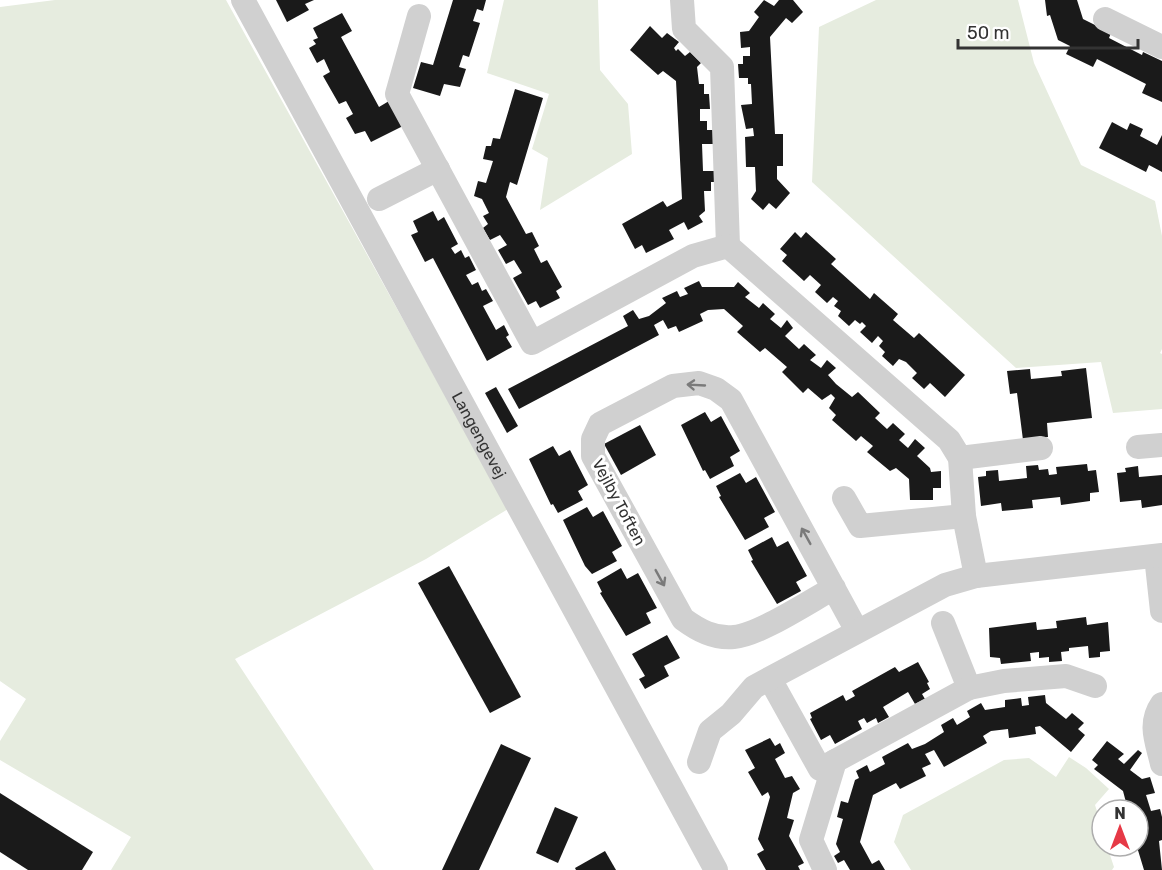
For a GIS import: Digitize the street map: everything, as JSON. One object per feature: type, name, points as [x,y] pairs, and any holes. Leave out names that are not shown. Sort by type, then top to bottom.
[{"type":"street","name":"Langengevej","points":[[243,0],[716,870]]},
{"type":"street","points":[[682,0],[684,29],[722,67],[728,246],[949,440],[960,458],[964,516],[976,576]]},
{"type":"street","points":[[419,16],[397,94],[532,343],[693,256],[728,246]]},
{"type":"street","points":[[1105,19],[1162,48]]},
{"type":"street","points":[[379,199],[438,169]]},
{"type":"street","name":"Vejlby Toften","points":[[834,588],[760,628],[735,637],[712,636],[697,630],[683,619],[593,456],[593,439],[600,424],[673,386],[699,383],[716,389],[731,400],[834,588],[856,631]]},
{"type":"street","points":[[1138,447],[1162,445]]},
{"type":"street","points":[[960,458],[1041,448]]},
{"type":"street","points":[[844,498],[860,525],[964,516]]},
{"type":"street","points":[[699,762],[710,731],[731,714],[754,687],[945,585],[976,576],[1159,555],[1162,611]]},
{"type":"street","points":[[943,623],[969,688]]},
{"type":"street","points":[[770,678],[820,769],[969,688],[1004,681],[1066,676],[1095,686]]},
{"type":"street","points":[[1162,704],[1155,714],[1153,728],[1162,764]]},
{"type":"street","points":[[825,870],[811,840],[836,761]]},
{"type":"shaded area","points":[[55,0],[226,0],[508,509],[426,559],[235,659],[374,870],[111,870],[131,837],[0,760],[0,741],[26,699],[0,681],[0,7]]},
{"type":"shaded area","points":[[504,0],[598,0],[600,70],[628,104],[632,154],[540,210],[548,158],[532,149],[549,94],[487,73]]},
{"type":"shaded area","points":[[876,0],[1018,0],[1034,63],[1081,165],[1155,201],[1162,236],[1162,349],[1160,353],[1162,354],[1162,409],[1113,413],[1101,362],[1016,368],[812,182],[819,27]]},
{"type":"shaded area","points":[[1069,757],[1086,768],[1109,789],[1101,798],[1090,798],[1090,858],[1111,858],[1114,867],[1112,870],[911,870],[894,842],[903,815],[1004,760],[1029,758],[1056,777]]},
{"type":"building","points":[[276,0],[314,0],[305,4],[309,10],[287,22]]},
{"type":"building","points":[[453,0],[486,0],[483,11],[477,9],[473,21],[480,23],[469,57],[463,55],[459,67],[466,69],[460,87],[444,84],[440,96],[413,88],[421,62],[433,65]]},
{"type":"building","points":[[764,0],[774,6],[779,0],[793,0],[803,12],[792,23],[786,18],[770,37],[775,134],[783,134],[783,166],[777,166],[777,179],[790,193],[776,209],[769,203],[763,210],[751,199],[756,191],[755,167],[746,167],[745,137],[754,136],[753,128],[746,129],[741,105],[752,104],[751,84],[748,84],[748,78],[739,78],[738,64],[743,64],[743,56],[750,56],[750,47],[741,48],[740,32],[749,31],[759,17],[754,12]]},
{"type":"building","points":[[1045,0],[1077,0],[1083,19],[1111,33],[1109,38],[1142,55],[1143,52],[1162,61],[1162,102],[1142,93],[1146,84],[1097,59],[1093,67],[1066,54],[1070,46],[1058,40],[1050,15],[1047,16]]},
{"type":"building","points":[[342,13],[352,31],[341,37],[379,107],[389,101],[403,126],[371,142],[365,131],[355,134],[346,118],[353,114],[346,101],[339,104],[323,76],[330,72],[324,59],[317,63],[309,48],[316,44],[313,40],[318,38],[313,28]]},
{"type":"building","points":[[650,26],[662,38],[667,33],[679,42],[674,48],[676,51],[678,49],[685,56],[690,52],[701,63],[697,67],[699,84],[704,84],[704,94],[709,94],[710,109],[700,109],[700,121],[707,121],[707,130],[713,130],[713,144],[702,144],[703,171],[714,171],[715,182],[711,182],[711,191],[704,191],[705,211],[699,216],[703,222],[688,230],[684,222],[669,230],[674,239],[646,253],[642,245],[635,249],[622,224],[663,201],[667,207],[682,199],[676,81],[663,71],[658,75],[630,50]]},
{"type":"building","points":[[515,89],[543,98],[517,185],[510,182],[506,197],[526,234],[532,232],[539,246],[534,249],[541,263],[547,260],[562,287],[556,291],[560,298],[540,308],[536,301],[528,305],[513,278],[522,273],[514,260],[506,264],[498,250],[507,245],[500,235],[490,240],[483,228],[488,224],[483,216],[489,213],[482,199],[474,196],[478,181],[486,183],[493,161],[483,159],[486,146],[491,146],[493,138],[500,139]]},
{"type":"building","points":[[1112,122],[1127,130],[1130,123],[1143,129],[1140,136],[1157,145],[1162,135],[1162,172],[1149,165],[1146,172],[1099,148]]},
{"type":"building","points":[[433,211],[438,221],[444,217],[458,244],[451,248],[455,254],[461,250],[465,258],[469,256],[476,270],[466,275],[472,285],[478,282],[482,291],[486,289],[493,301],[483,306],[496,330],[504,325],[509,335],[506,337],[512,347],[487,361],[433,258],[425,262],[411,235],[418,232],[413,221]]},
{"type":"building","points":[[795,232],[801,238],[806,232],[836,259],[831,264],[870,299],[874,293],[898,314],[893,320],[914,338],[919,333],[965,375],[945,397],[930,383],[924,389],[912,378],[917,373],[906,362],[899,359],[893,366],[882,356],[885,352],[879,346],[883,341],[878,336],[872,343],[860,332],[866,326],[862,322],[860,324],[855,320],[849,326],[838,316],[841,311],[834,306],[838,301],[833,297],[827,303],[815,292],[821,285],[810,275],[804,281],[782,261],[787,255],[780,249]]},
{"type":"building","points":[[699,281],[702,287],[734,287],[738,282],[750,293],[745,297],[759,308],[763,303],[775,314],[770,319],[781,328],[787,320],[793,328],[785,336],[799,349],[804,344],[816,355],[810,360],[821,368],[827,360],[836,368],[828,375],[836,384],[852,397],[858,392],[880,413],[875,418],[887,429],[893,423],[905,434],[899,440],[908,448],[915,439],[925,448],[917,456],[930,468],[931,472],[941,471],[941,488],[933,488],[933,500],[910,500],[909,479],[896,468],[890,471],[867,452],[873,446],[861,436],[856,441],[832,420],[836,415],[829,408],[835,398],[831,394],[822,400],[808,388],[803,393],[782,372],[787,367],[765,348],[760,352],[737,332],[743,326],[724,309],[708,310],[700,314],[703,321],[679,332],[676,326],[668,329],[663,320],[654,325],[659,335],[519,409],[508,389],[628,326],[623,316],[633,310],[639,319],[649,316],[666,303],[662,298],[677,291],[680,297],[688,294],[684,288]]},
{"type":"building","points":[[1086,368],[1092,418],[1047,423],[1048,437],[1023,440],[1017,393],[1010,394],[1007,371],[1030,369],[1031,379],[1062,376],[1061,371]]},
{"type":"building","points":[[496,387],[518,426],[507,433],[485,393]]},
{"type":"building","points":[[705,412],[711,422],[721,416],[740,451],[730,457],[734,466],[710,479],[705,470],[703,471],[681,425]]},
{"type":"building","points":[[640,425],[656,455],[621,475],[604,444]]},
{"type":"building","points":[[553,446],[559,456],[570,450],[588,485],[578,491],[583,500],[558,513],[553,504],[551,505],[529,459]]},
{"type":"building","points":[[1087,464],[1088,471],[1096,470],[1099,492],[1090,493],[1090,501],[1061,505],[1060,497],[1032,500],[1033,508],[1002,511],[1001,503],[981,506],[978,477],[986,476],[986,471],[998,470],[999,481],[1027,478],[1026,466],[1038,465],[1039,470],[1048,469],[1049,475],[1057,474],[1056,467]]},
{"type":"building","points":[[1138,466],[1139,477],[1162,475],[1162,505],[1142,508],[1141,500],[1120,502],[1117,473],[1126,472],[1125,468]]},
{"type":"building","points":[[740,473],[746,483],[756,477],[775,512],[764,518],[769,527],[745,540],[719,497],[721,496],[716,486]]},
{"type":"building","points":[[587,507],[593,517],[603,511],[622,546],[612,552],[617,561],[592,574],[585,566],[563,520]]},
{"type":"building","points":[[772,537],[777,547],[788,541],[807,576],[796,582],[801,591],[777,604],[751,561],[753,560],[748,550]]},
{"type":"building","points":[[449,566],[521,697],[490,713],[418,583]]},
{"type":"building","points":[[621,568],[627,579],[638,573],[657,608],[646,613],[651,623],[626,636],[600,593],[602,592],[597,582]]},
{"type":"building","points":[[1086,617],[1087,625],[1108,622],[1110,651],[1100,652],[1100,657],[1089,658],[1088,646],[1069,648],[1069,651],[1061,652],[1062,661],[1049,662],[1049,657],[1039,658],[1039,652],[1030,653],[1031,661],[1001,664],[1000,658],[990,657],[989,628],[1036,622],[1037,630],[1057,628],[1056,621]]},
{"type":"building","points":[[667,635],[680,658],[664,666],[669,676],[645,689],[639,679],[645,676],[632,654]]},
{"type":"building","points":[[918,662],[929,682],[927,683],[930,689],[922,694],[925,699],[915,704],[908,692],[883,707],[889,717],[878,723],[876,718],[867,723],[864,718],[858,721],[862,729],[835,744],[830,735],[821,740],[810,719],[812,718],[810,713],[843,695],[846,701],[855,696],[852,691],[895,667],[899,672]]},
{"type":"building","points":[[1045,695],[1046,703],[1066,719],[1072,713],[1084,723],[1078,729],[1085,735],[1071,752],[1040,726],[1035,727],[1036,734],[1009,738],[1008,729],[991,731],[983,736],[987,743],[944,767],[934,750],[925,754],[931,764],[922,768],[926,776],[900,789],[896,783],[873,795],[860,842],[872,864],[879,860],[885,870],[850,870],[844,860],[838,863],[834,856],[840,852],[836,844],[843,819],[837,817],[841,801],[848,803],[855,780],[859,778],[856,771],[867,765],[870,772],[885,764],[882,757],[908,743],[912,749],[925,744],[944,732],[941,725],[953,718],[957,725],[970,717],[967,711],[981,703],[985,710],[1005,707],[1005,700],[1021,698],[1022,706],[1029,705],[1028,697]]},
{"type":"building","points":[[770,738],[775,746],[780,743],[785,753],[775,759],[785,778],[792,776],[800,789],[793,793],[787,818],[794,820],[789,836],[804,863],[798,866],[800,870],[766,870],[757,854],[764,850],[758,839],[770,797],[768,792],[762,796],[748,772],[755,768],[745,750]]},
{"type":"building","points":[[1107,741],[1124,754],[1118,759],[1124,764],[1138,750],[1142,753],[1130,770],[1142,779],[1150,777],[1155,793],[1146,795],[1147,798],[1125,798],[1123,791],[1094,769],[1098,765],[1092,760]]},
{"type":"building","points":[[501,744],[531,758],[479,870],[442,870]]},
{"type":"building","points":[[0,793],[93,852],[82,870],[28,870],[0,852]]},
{"type":"building","points":[[555,807],[578,817],[558,863],[536,853]]},
{"type":"building","points":[[1150,808],[1151,811],[1160,809],[1162,840],[1159,841],[1162,870],[1144,870],[1140,858],[1150,858]]},
{"type":"building","points":[[605,851],[616,870],[576,870],[575,868]]}]
